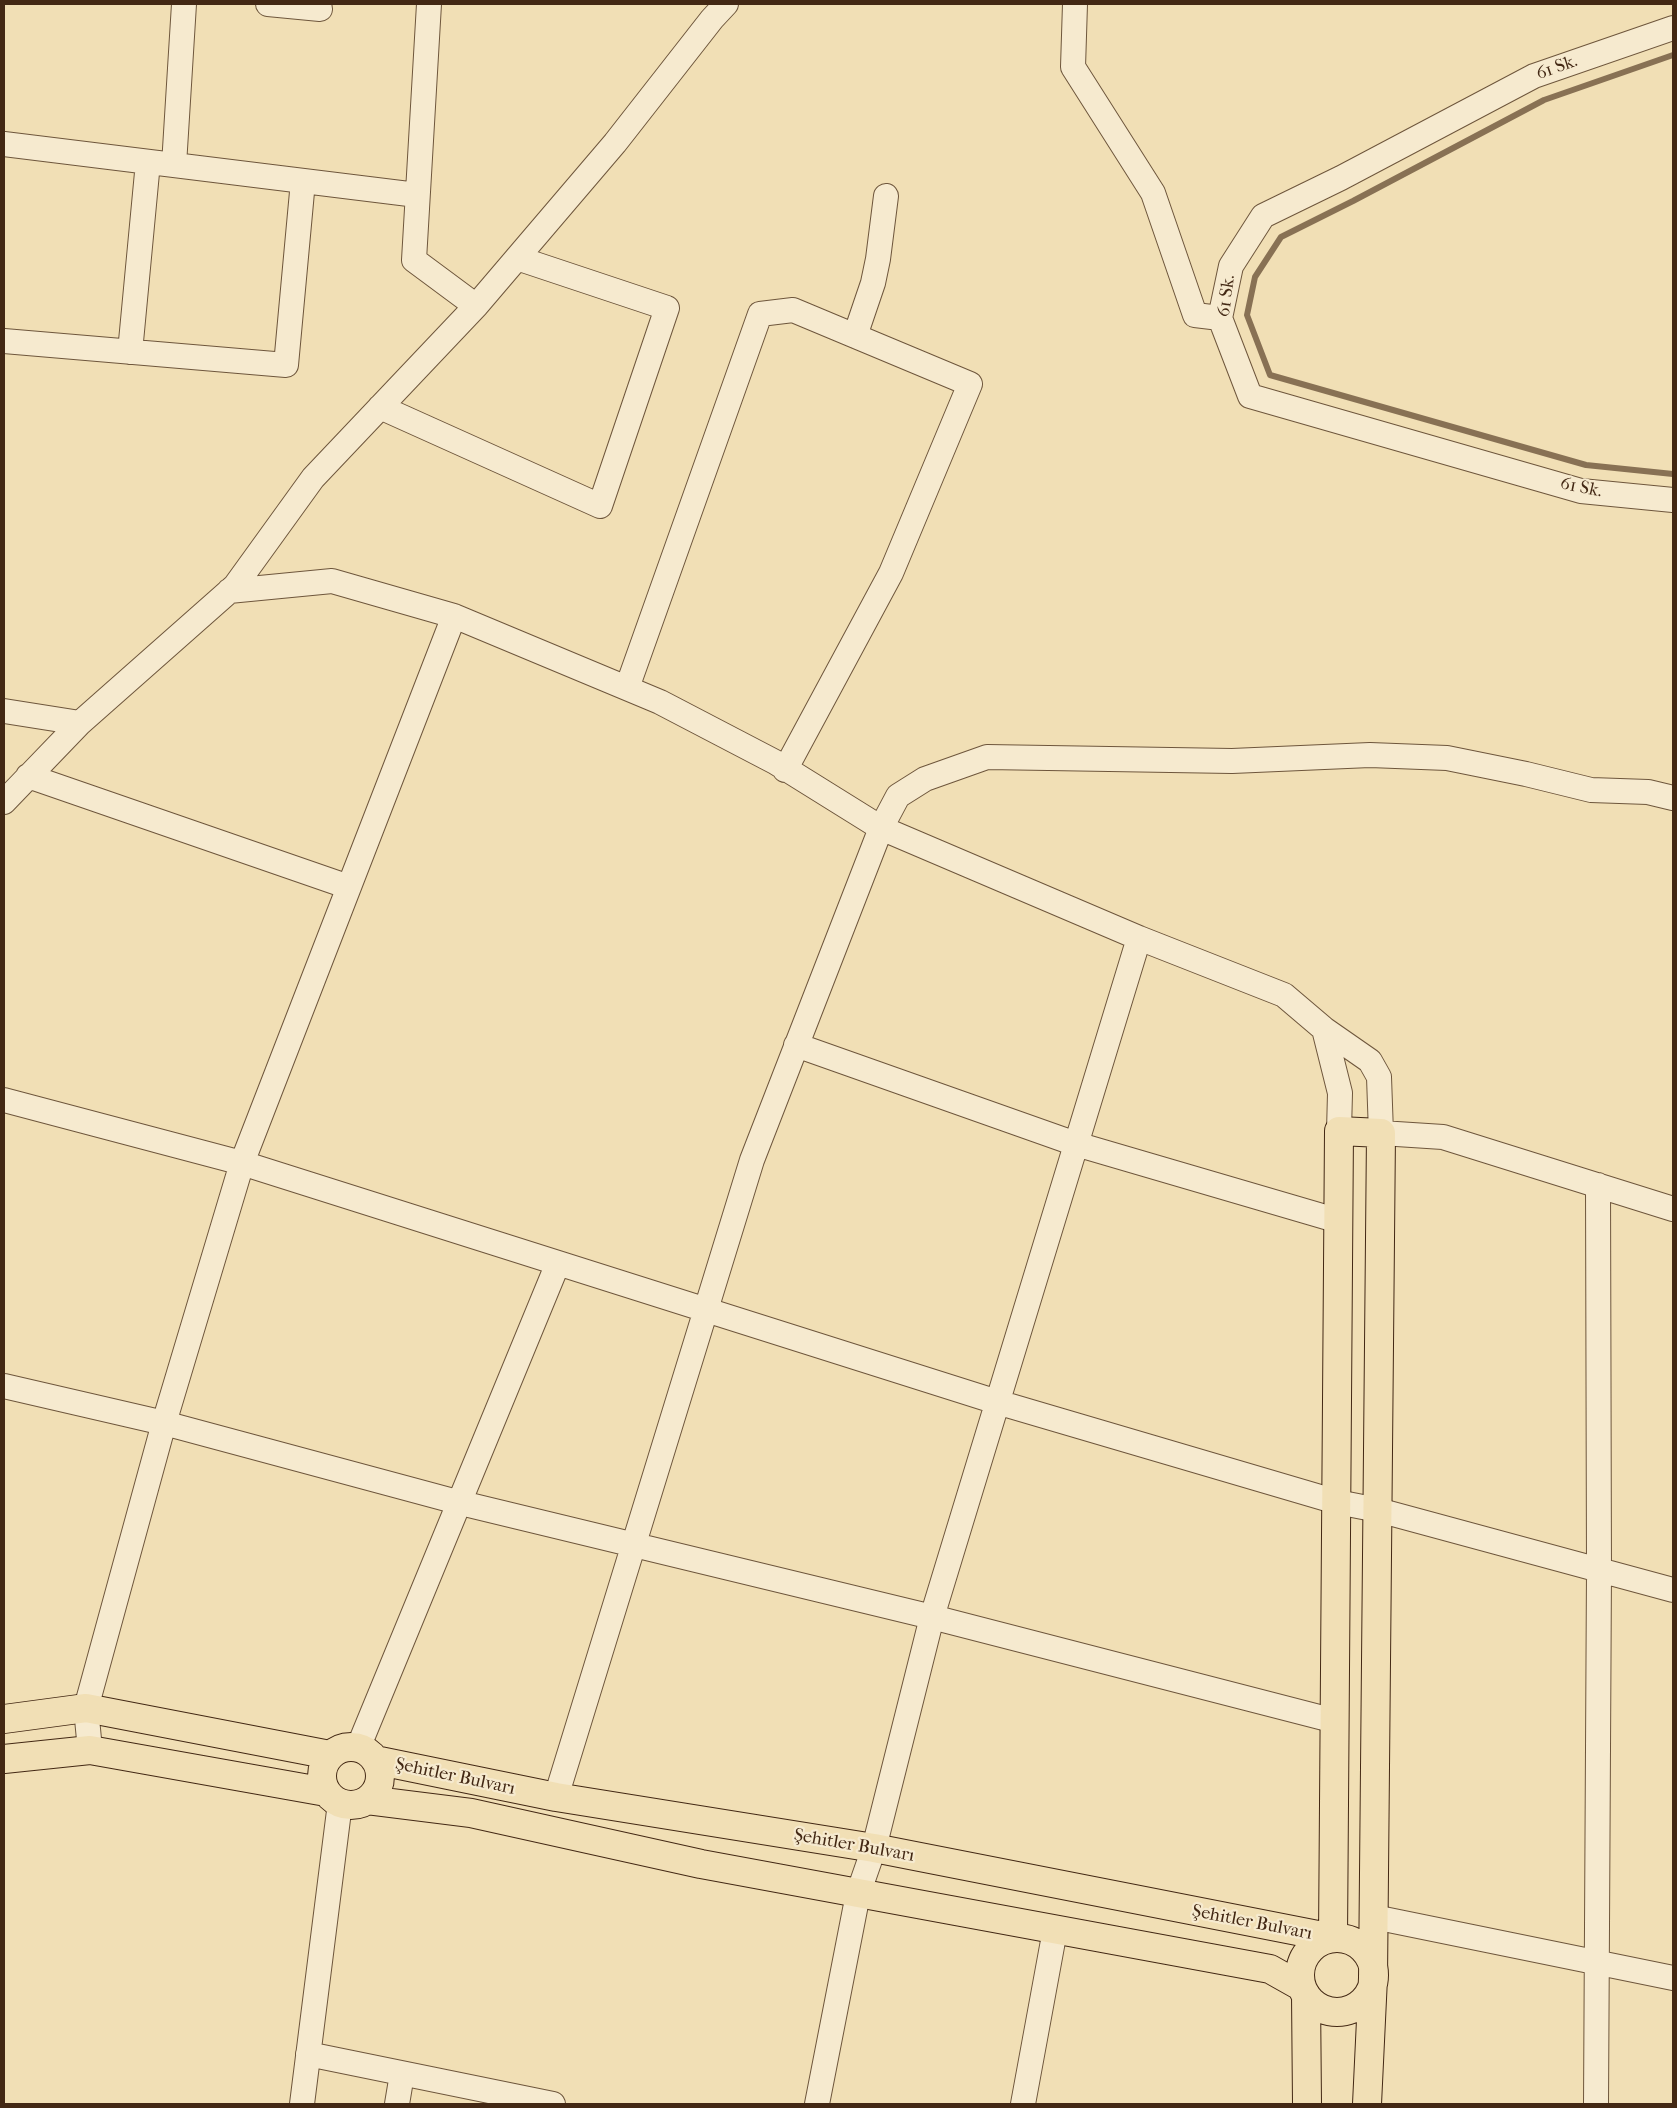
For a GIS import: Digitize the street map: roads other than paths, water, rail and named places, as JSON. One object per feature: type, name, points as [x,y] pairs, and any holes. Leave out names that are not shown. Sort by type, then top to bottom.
[{"type":"main road","points":[[1333,1938],[1340,1132],[1381,1134],[1373,1978]]},
{"type":"main road","points":[[4,1719],[86,1708],[330,1755]]},
{"type":"main road","points":[[348,1747],[366,1754],[378,1768],[378,1786],[344,1799],[322,1783],[322,1773],[330,1755],[348,1747]]},
{"type":"main road","name":"Şehitler Bulvarı","points":[[4,1759],[90,1750],[344,1799],[472,1813],[701,1864],[1270,1969],[1304,1991],[1315,2005],[1339,2012],[1352,2008],[1362,2001],[1370,1991],[1373,1978]]},
{"type":"main road","name":"Şehitler Bulvarı","points":[[366,1754],[556,1797],[874,1848],[1346,1939],[1358,1944],[1367,1954],[1373,1966],[1367,2104]]},
{"type":"main road","name":"Şehitler Bulvarı","points":[[1307,2104],[1304,1991],[1300,1974],[1302,1962],[1309,1950],[1319,1943],[1333,1938]]},
{"type":"street","points":[[174,165],[184,4]]},
{"type":"street","points":[[268,4],[320,9]]},
{"type":"street","points":[[429,4],[414,260],[476,306]]},
{"type":"street","points":[[4,802],[80,723],[235,586],[313,478],[476,306],[518,258],[615,143],[712,18],[726,4]]},
{"type":"street","points":[[1075,4],[1073,67],[1153,193],[1195,315],[1220,318]]},
{"type":"street","name":"61 Sk.","points":[[1673,28],[1534,76],[1341,178],[1263,216],[1231,266],[1220,318],[1250,396],[1581,491],[1673,500]]},
{"type":"street","points":[[4,144],[417,195]]},
{"type":"street","points":[[130,352],[148,162]]},
{"type":"street","points":[[4,341],[286,365],[303,181]]},
{"type":"street","points":[[855,336],[873,283],[886,196]]},
{"type":"street","points":[[380,407],[600,506],[667,308],[518,258]]},
{"type":"street","points":[[627,688],[760,314],[793,310],[970,384],[892,573],[785,770]]},
{"type":"street","points":[[229,591],[332,581],[454,616],[660,702],[775,762],[880,828],[1139,938],[1284,995],[1324,1029],[1370,1061],[1379,1077],[1381,1134],[1443,1137],[1673,1209]]},
{"type":"street","points":[[90,1750],[86,1708],[164,1423],[242,1164],[454,616]]},
{"type":"street","points":[[4,711],[80,723]]},
{"type":"street","points":[[556,1797],[752,1160],[880,828],[898,796],[925,780],[987,757],[1232,761],[1370,755],[1447,758],[1526,774],[1591,790],[1648,792],[1673,798]]},
{"type":"street","points":[[28,776],[349,888]]},
{"type":"street","points":[[817,2104],[858,1894],[874,1848],[932,1617],[1139,938]]},
{"type":"street","points":[[1324,1029],[1340,1093],[1340,1132]]},
{"type":"street","points":[[796,1045],[1076,1144],[1339,1221]]},
{"type":"street","points":[[4,1100],[242,1164],[997,1402],[1337,1502],[1378,1510],[1673,1590]]},
{"type":"street","points":[[1596,2104],[1599,1570],[1598,1185]]},
{"type":"street","points":[[366,1754],[461,1503],[558,1263]]},
{"type":"street","points":[[4,1386],[164,1423],[461,1503],[932,1617],[1335,1721]]},
{"type":"street","points":[[302,2104],[344,1799]]},
{"type":"street","points":[[1374,1917],[1673,1978]]},
{"type":"street","points":[[1023,2104],[1055,1930]]},
{"type":"street","points":[[308,2054],[553,2104]]},
{"type":"street","points":[[397,2104],[402,2074]]},
{"type":"waterway","points":[[1673,55],[1544,100],[1281,237],[1255,277],[1247,315],[1270,375],[1586,465],[1673,474]]}]
